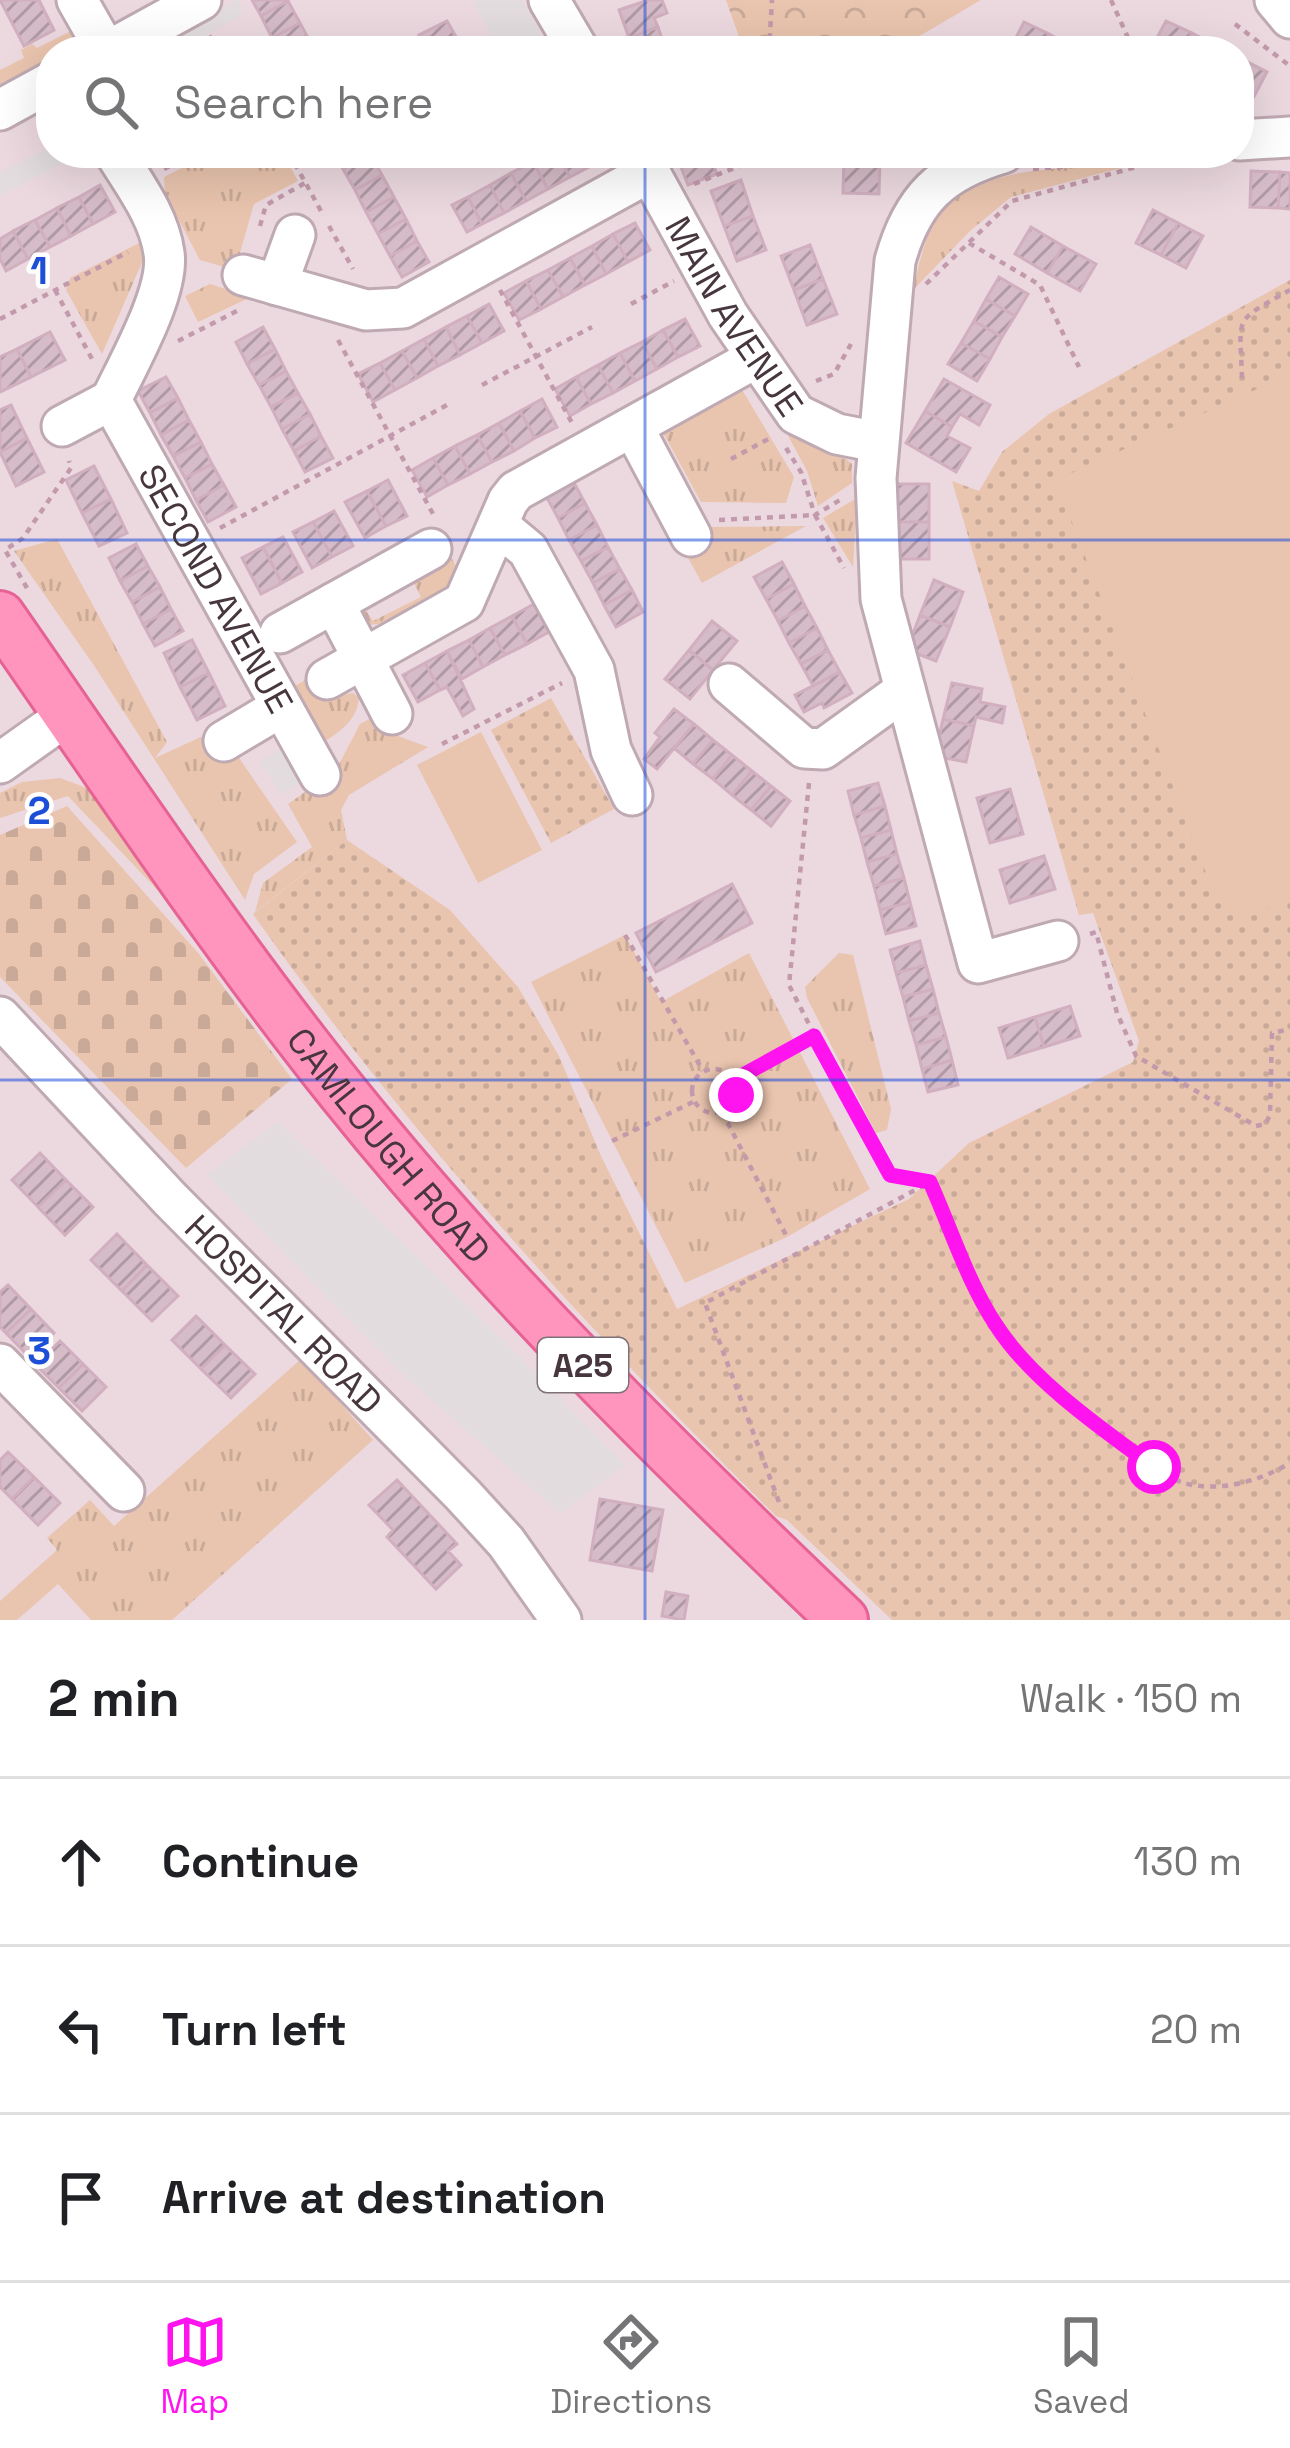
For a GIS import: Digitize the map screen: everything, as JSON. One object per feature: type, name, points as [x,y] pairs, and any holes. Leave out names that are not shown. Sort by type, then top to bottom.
[{"type":"main road","name":"CAMLOUGH ROAD","points":[[17,607],[69,714],[342,1092],[444,1213],[650,1434],[843,1620]]},
{"type":"street","points":[[77,0],[98,36]]},
{"type":"street","points":[[549,0],[570,36]]},
{"type":"street","points":[[1275,0],[1290,18]]},
{"type":"street","points":[[150,36],[211,15]]},
{"type":"street","points":[[0,110],[36,90]]},
{"type":"street","points":[[1254,139],[1290,137]]},
{"type":"street","points":[[62,426],[112,380],[164,277],[164,251],[151,212],[124,168]]},
{"type":"street","points":[[961,168],[921,200],[904,228],[889,304],[878,442],[881,599],[978,963],[1058,941]]},
{"type":"street","points":[[281,237],[260,280],[345,288],[366,310],[403,308],[656,172]]},
{"type":"street","name":"MAIN AVENUE","points":[[656,172],[728,315],[796,414],[837,434],[878,442]]},
{"type":"street","name":"SECOND AVENUE","points":[[327,679],[464,602],[516,491],[756,358]]},
{"type":"street","name":"SECOND AVENUE","points":[[112,380],[190,544],[320,775]]},
{"type":"street","points":[[633,427],[687,529]]},
{"type":"street","points":[[498,525],[528,550],[594,670],[611,750],[632,795]]},
{"type":"street","name":"SECOND AVENUE","points":[[280,633],[436,539]]},
{"type":"street","points":[[334,603],[392,714]]},
{"type":"street","points":[[730,684],[804,748],[823,749],[905,690]]},
{"type":"street","points":[[224,741],[281,707]]},
{"type":"street","points":[[0,763],[69,714]]},
{"type":"street","name":"HOSPITAL ROAD","points":[[0,1017],[170,1199],[464,1495],[506,1543],[561,1620]]},
{"type":"street","points":[[0,1364],[124,1491]]},
{"type":"path","points":[[770,36],[772,0]]},
{"type":"path","points":[[1111,0],[1127,36]]},
{"type":"path","points":[[1235,24],[1250,36]]},
{"type":"path","points":[[1254,39],[1290,67]]},
{"type":"path","points":[[295,168],[345,288],[327,319],[390,436],[436,539]]},
{"type":"path","points":[[656,172],[705,168]]},
{"type":"path","points":[[924,286],[1012,200],[1132,168]]},
{"type":"path","points":[[969,243],[1040,285],[1079,368]]},
{"type":"path","points":[[0,319],[128,252]]},
{"type":"path","points":[[491,275],[580,440]]},
{"type":"path","points":[[631,304],[681,278]]},
{"type":"path","points":[[55,290],[112,380],[263,298],[260,280]]},
{"type":"path","points":[[1242,378],[1238,335],[1247,315],[1290,290]]},
{"type":"path","points":[[482,385],[592,327]]},
{"type":"path","points":[[800,375],[820,382],[834,374],[856,336]]},
{"type":"path","points":[[190,544],[447,405]]},
{"type":"path","points":[[17,607],[5,550],[23,538],[70,468],[62,426]]},
{"type":"path","points":[[731,459],[777,435]]},
{"type":"path","points":[[687,529],[815,515],[830,506]]},
{"type":"path","points":[[815,515],[855,588],[881,599]]},
{"type":"path","points":[[442,744],[579,674]]},
{"type":"path","points":[[804,748],[811,792],[789,986],[890,1175],[930,1182]]},
{"type":"path","points":[[1058,941],[1096,932],[1117,1013],[1136,1055],[1256,1126],[1266,1124],[1270,1114],[1272,1033],[1290,1028]]},
{"type":"path","points":[[625,934],[703,1072]]},
{"type":"path","points":[[734,1080],[814,1036]]},
{"type":"path","points":[[725,1070],[734,1080],[736,1095],[722,1112],[708,1112],[695,1101],[694,1082],[703,1072],[725,1070]]},
{"type":"path","points":[[612,1141],[695,1101]]},
{"type":"path","points":[[722,1112],[787,1237]]},
{"type":"path","points":[[930,1182],[996,1326],[1030,1365],[1104,1431],[1184,1483],[1223,1487],[1274,1473],[1290,1463]]},
{"type":"path","points":[[780,1504],[705,1303],[930,1182]]},
{"type":"shaded area","points":[[0,0],[1290,0],[1290,1620],[0,1620]]},
{"type":"shaded area","points":[[240,0],[241,16],[203,36],[170,36]]},
{"type":"shaded area","points":[[472,0],[522,0],[542,36],[492,36]]},
{"type":"shaded area","points":[[36,155],[36,168],[54,168],[0,195],[0,173]]},
{"type":"shaded area","points":[[281,748],[303,780],[282,795],[260,762]]},
{"type":"shaded area","points":[[278,1122],[625,1465],[560,1513],[399,1371],[207,1175]]},
{"type":"green space","points":[[726,0],[981,0],[920,36],[739,36]]},
{"type":"green space","points":[[32,44],[36,67],[0,86],[0,70],[24,58],[21,50]]},
{"type":"green space","points":[[182,168],[291,168],[298,181],[254,204],[235,270],[200,260],[165,194],[164,177]]},
{"type":"green space","points":[[1121,168],[1011,197],[912,291],[931,228],[947,206],[994,179],[1051,169]]},
{"type":"green space","points":[[143,241],[147,251],[102,354],[66,290],[70,278]]},
{"type":"green space","points":[[1290,280],[1290,1620],[892,1620],[787,1520],[776,1516],[501,1227],[373,1074],[253,914],[347,840],[450,910],[518,987],[559,1056],[601,1156],[677,1309],[909,1199],[969,1143],[1133,1062],[1139,1041],[1093,913],[1079,915],[952,481],[979,491],[1002,452],[1049,414]]},
{"type":"green space","points":[[210,284],[251,297],[198,322],[185,296]]},
{"type":"green space","points":[[1290,374],[1290,901],[1247,915],[1217,902],[1056,480]]},
{"type":"green space","points":[[741,388],[794,477],[786,503],[701,502],[660,427]]},
{"type":"green space","points":[[785,430],[830,446],[852,464],[852,483],[818,506],[807,471]]},
{"type":"green space","points":[[857,498],[853,567],[823,518]]},
{"type":"green space","points":[[806,526],[702,583],[688,558],[707,527]]},
{"type":"green space","points":[[442,536],[456,567],[446,590],[389,623],[368,625],[358,607],[363,606],[373,621],[421,597],[411,577]]},
{"type":"green space","points":[[57,539],[167,742],[155,758],[214,731],[237,755],[297,842],[254,874],[245,900],[14,551]]},
{"type":"green space","points":[[317,673],[329,697],[353,693],[359,698],[351,719],[322,743],[293,687]]},
{"type":"green space","points":[[551,698],[614,809],[551,843],[491,730]]},
{"type":"green space","points":[[371,718],[376,728],[428,747],[349,795],[341,810],[347,840],[255,912],[263,883],[312,847],[288,804],[336,770],[360,724]]},
{"type":"green space","points":[[481,732],[542,850],[478,883],[417,765]]},
{"type":"green space","points":[[60,778],[95,791],[185,919],[68,796],[0,818],[0,793],[22,782]]},
{"type":"green space","points":[[67,806],[199,954],[292,1079],[186,1168],[0,977],[0,835]]},
{"type":"green space","points":[[625,935],[661,1002],[749,953],[870,1189],[787,1237],[685,1283],[531,982]]},
{"type":"green space","points":[[839,953],[853,955],[891,1109],[887,1130],[876,1133],[807,998],[805,987]]},
{"type":"green space","points":[[301,1359],[373,1440],[172,1620],[91,1620],[58,1584],[17,1620],[0,1620],[0,1601],[57,1550],[47,1538],[90,1500],[114,1526]]},
{"type":"building","points":[[0,0],[39,0],[54,30],[24,46]]},
{"type":"building","points":[[252,0],[287,0],[288,1],[261,16]]},
{"type":"building","points":[[662,0],[667,13],[654,18],[658,27],[628,36],[619,10]]},
{"type":"building","points":[[288,1],[300,23],[271,36],[261,16]]},
{"type":"building","points":[[447,21],[456,36],[420,36]]},
{"type":"building","points":[[1166,21],[1192,33],[1190,36],[1158,36]]},
{"type":"building","points":[[1024,22],[1049,34],[1048,36],[1017,36]]},
{"type":"building","points":[[300,23],[307,36],[276,36]]},
{"type":"building","points":[[658,27],[661,36],[634,36]]},
{"type":"building","points":[[1254,65],[1267,72],[1254,96]]},
{"type":"building","points":[[378,168],[382,175],[355,190],[343,169]]},
{"type":"building","points":[[536,168],[565,168],[570,177],[548,189]]},
{"type":"building","points":[[536,168],[548,189],[526,201],[511,173]]},
{"type":"building","points":[[565,168],[587,168],[570,177]]},
{"type":"building","points":[[681,168],[715,168],[717,174],[688,185]]},
{"type":"building","points":[[844,168],[880,168],[879,194],[843,193]]},
{"type":"building","points":[[1251,171],[1280,172],[1278,208],[1250,207]]},
{"type":"building","points":[[1280,172],[1290,173],[1290,209],[1278,208]]},
{"type":"building","points":[[511,173],[526,201],[504,213],[490,185]]},
{"type":"building","points":[[382,175],[394,197],[366,212],[355,190]]},
{"type":"building","points":[[741,180],[753,216],[724,226],[711,191]]},
{"type":"building","points":[[100,185],[115,212],[93,224],[79,197]]},
{"type":"building","points":[[490,185],[504,213],[482,224],[468,197]]},
{"type":"building","points":[[79,197],[93,224],[71,236],[57,208]]},
{"type":"building","points":[[394,197],[406,219],[378,234],[366,212]]},
{"type":"building","points":[[468,197],[482,224],[467,232],[452,205]]},
{"type":"building","points":[[57,208],[71,236],[50,247],[35,220]]},
{"type":"building","points":[[1153,210],[1178,223],[1161,255],[1136,243]]},
{"type":"building","points":[[753,216],[766,250],[737,261],[724,226]]},
{"type":"building","points":[[406,219],[417,241],[390,256],[378,234]]},
{"type":"building","points":[[35,220],[50,247],[28,259],[13,231]]},
{"type":"building","points":[[635,223],[650,250],[628,262],[613,234]]},
{"type":"building","points":[[1178,223],[1203,236],[1186,268],[1161,255]]},
{"type":"building","points":[[1031,227],[1063,246],[1047,273],[1015,254]]},
{"type":"building","points":[[13,231],[28,259],[6,271],[0,259],[0,239]]},
{"type":"building","points":[[613,234],[628,262],[606,274],[592,246]]},
{"type":"building","points":[[417,241],[429,262],[402,277],[390,256]]},
{"type":"building","points":[[810,245],[823,279],[794,290],[781,256]]},
{"type":"building","points":[[592,246],[606,274],[585,285],[570,258]]},
{"type":"building","points":[[1063,246],[1096,264],[1080,291],[1047,273]]},
{"type":"building","points":[[570,258],[585,285],[563,297],[548,270]]},
{"type":"building","points":[[548,270],[563,297],[541,309],[526,281]]},
{"type":"building","points":[[999,277],[1028,294],[1015,316],[986,299]]},
{"type":"building","points":[[823,279],[837,314],[807,325],[794,290]]},
{"type":"building","points":[[526,281],[541,309],[519,320],[504,293]]},
{"type":"building","points":[[986,299],[1015,316],[1002,337],[974,321]]},
{"type":"building","points":[[489,304],[504,331],[482,343],[467,316]]},
{"type":"building","points":[[467,316],[482,343],[460,355],[446,327]]},
{"type":"building","points":[[685,319],[700,346],[678,357],[663,330]]},
{"type":"building","points":[[974,321],[1002,337],[990,359],[961,343]]},
{"type":"building","points":[[263,327],[275,349],[247,364],[236,342]]},
{"type":"building","points":[[446,327],[460,355],[438,366],[424,339]]},
{"type":"building","points":[[663,330],[678,357],[657,369],[642,342]]},
{"type":"building","points":[[50,332],[65,360],[31,377],[17,349]]},
{"type":"building","points":[[424,339],[438,366],[417,378],[402,351]]},
{"type":"building","points":[[642,342],[657,369],[635,381],[620,353]]},
{"type":"building","points":[[961,343],[990,359],[977,381],[948,364]]},
{"type":"building","points":[[17,349],[31,377],[0,392],[0,357]]},
{"type":"building","points":[[275,349],[286,371],[259,385],[247,364]]},
{"type":"building","points":[[402,351],[417,378],[395,390],[380,363]]},
{"type":"building","points":[[620,353],[635,381],[613,393],[598,365]]},
{"type":"building","points":[[380,363],[395,390],[373,402],[358,374]]},
{"type":"building","points":[[598,365],[613,393],[591,404],[576,377]]},
{"type":"building","points":[[286,371],[298,393],[271,407],[259,385]]},
{"type":"building","points":[[166,377],[178,398],[150,413],[138,391]]},
{"type":"building","points":[[576,377],[591,404],[570,416],[555,389]]},
{"type":"building","points":[[944,379],[990,405],[979,425],[960,414],[952,427],[925,411]]},
{"type":"building","points":[[298,393],[310,414],[282,429],[271,407]]},
{"type":"building","points":[[178,398],[189,420],[161,435],[150,413]]},
{"type":"building","points":[[542,399],[557,427],[535,438],[520,411]]},
{"type":"building","points":[[11,405],[27,438],[0,452],[0,410]]},
{"type":"building","points":[[520,411],[535,438],[514,451],[499,423]]},
{"type":"building","points":[[925,411],[952,427],[947,436],[970,448],[956,472],[906,443]]},
{"type":"building","points":[[310,414],[321,436],[294,451],[282,429]]},
{"type":"building","points":[[189,420],[201,442],[173,456],[161,435]]},
{"type":"building","points":[[499,423],[514,451],[492,462],[477,435]]},
{"type":"building","points":[[477,435],[492,462],[470,474],[455,446]]},
{"type":"building","points":[[321,436],[333,458],[305,472],[294,451]]},
{"type":"building","points":[[27,438],[44,472],[16,486],[0,452]]},
{"type":"building","points":[[201,442],[212,464],[185,478],[173,456]]},
{"type":"building","points":[[455,446],[470,474],[448,485],[433,458]]},
{"type":"building","points":[[433,458],[448,485],[427,497],[412,470]]},
{"type":"building","points":[[212,464],[224,485],[196,500],[185,478]]},
{"type":"building","points":[[94,466],[111,499],[82,513],[66,480]]},
{"type":"building","points":[[388,480],[407,516],[386,526],[367,491]]},
{"type":"building","points":[[573,481],[585,503],[558,518],[546,496]]},
{"type":"building","points":[[897,484],[929,484],[929,522],[898,522]]},
{"type":"building","points":[[224,485],[236,507],[208,522],[196,500]]},
{"type":"building","points":[[367,491],[386,526],[365,538],[345,502]]},
{"type":"building","points":[[111,499],[127,533],[99,546],[82,513]]},
{"type":"building","points":[[585,503],[597,525],[569,540],[558,518]]},
{"type":"building","points":[[334,511],[353,546],[332,557],[313,522]]},
{"type":"building","points":[[313,522],[332,557],[312,568],[293,532]]},
{"type":"building","points":[[898,522],[929,522],[929,559],[898,559]]},
{"type":"building","points":[[597,525],[608,547],[581,561],[569,540]]},
{"type":"building","points":[[283,537],[302,572],[282,583],[263,547]]},
{"type":"building","points":[[136,544],[148,566],[120,581],[109,558]]},
{"type":"building","points":[[263,547],[282,583],[261,594],[242,558]]},
{"type":"building","points":[[608,547],[620,569],[593,583],[581,561]]},
{"type":"building","points":[[782,562],[794,584],[766,599],[754,577]]},
{"type":"building","points":[[148,566],[160,587],[132,602],[120,581]]},
{"type":"building","points":[[620,569],[632,590],[604,605],[593,583]]},
{"type":"building","points":[[934,580],[963,592],[950,627],[920,615]]},
{"type":"building","points":[[794,584],[805,606],[778,621],[766,599]]},
{"type":"building","points":[[160,587],[171,609],[143,624],[132,602]]},
{"type":"building","points":[[632,590],[643,612],[616,627],[604,605]]},
{"type":"building","points":[[534,604],[549,632],[527,644],[512,616]]},
{"type":"building","points":[[805,606],[817,628],[789,643],[778,621]]},
{"type":"building","points":[[171,609],[183,631],[155,646],[143,624]]},
{"type":"building","points":[[920,615],[950,627],[936,661],[907,650]]},
{"type":"building","points":[[512,616],[527,644],[505,655],[490,628]]},
{"type":"building","points":[[712,621],[737,641],[713,670],[689,650]]},
{"type":"building","points":[[490,628],[505,655],[483,667],[469,640]]},
{"type":"building","points":[[817,628],[828,650],[801,664],[789,643]]},
{"type":"building","points":[[192,640],[209,673],[180,687],[164,653]]},
{"type":"building","points":[[469,640],[483,667],[462,679],[447,651]]},
{"type":"building","points":[[689,650],[713,670],[690,699],[665,679]]},
{"type":"building","points":[[828,650],[840,672],[813,686],[801,664]]},
{"type":"building","points":[[447,651],[474,709],[463,716],[447,687],[440,690],[425,663]]},
{"type":"building","points":[[425,663],[440,690],[418,702],[403,675]]},
{"type":"building","points":[[840,672],[852,693],[824,708],[822,703],[804,712],[795,695]]},
{"type":"building","points":[[209,673],[225,706],[197,720],[180,687]]},
{"type":"building","points":[[952,683],[982,689],[980,702],[1005,707],[1002,723],[976,717],[974,726],[943,719]]},
{"type":"building","points":[[674,709],[694,724],[657,769],[644,759],[660,737],[655,733]]},
{"type":"building","points":[[943,719],[974,726],[966,762],[935,756]]},
{"type":"building","points":[[694,724],[713,740],[693,764],[674,748]]},
{"type":"building","points":[[713,740],[732,755],[713,779],[693,764]]},
{"type":"building","points":[[732,755],[752,771],[732,795],[713,779]]},
{"type":"building","points":[[752,771],[771,786],[751,810],[732,795]]},
{"type":"building","points":[[878,783],[885,806],[854,815],[848,791]]},
{"type":"building","points":[[771,786],[790,801],[771,826],[751,810]]},
{"type":"building","points":[[1010,789],[1023,834],[990,843],[977,798]]},
{"type":"building","points":[[885,806],[891,830],[861,838],[854,815]]},
{"type":"building","points":[[891,830],[897,854],[867,862],[861,838]]},
{"type":"building","points":[[897,854],[904,878],[874,886],[867,862]]},
{"type":"building","points":[[1044,856],[1055,889],[1010,903],[1000,870]]},
{"type":"building","points":[[904,878],[910,902],[880,910],[874,886]]},
{"type":"building","points":[[732,884],[752,923],[656,972],[636,933]]},
{"type":"building","points":[[910,902],[916,926],[886,934],[880,910]]},
{"type":"building","points":[[920,941],[926,965],[896,973],[890,950]]},
{"type":"building","points":[[926,965],[933,989],[903,997],[896,973]]},
{"type":"building","points":[[933,989],[939,1013],[909,1021],[903,997]]},
{"type":"building","points":[[1070,1006],[1080,1036],[1044,1047],[1035,1017]]},
{"type":"building","points":[[939,1013],[946,1037],[916,1045],[909,1021]]},
{"type":"building","points":[[1035,1017],[1044,1047],[1008,1058],[999,1028]]},
{"type":"building","points":[[946,1037],[952,1060],[922,1069],[916,1045]]},
{"type":"building","points":[[952,1060],[958,1085],[928,1092],[922,1069]]},
{"type":"building","points":[[40,1153],[66,1180],[38,1207],[12,1180]]},
{"type":"building","points":[[66,1180],[93,1207],[65,1235],[38,1207]]},
{"type":"building","points":[[117,1234],[147,1265],[122,1291],[91,1260]]},
{"type":"building","points":[[147,1265],[178,1296],[152,1321],[122,1291]]},
{"type":"building","points":[[8,1285],[31,1309],[6,1333],[0,1327],[0,1292]]},
{"type":"building","points":[[31,1309],[54,1333],[29,1357],[6,1333]]},
{"type":"building","points":[[196,1316],[225,1345],[201,1369],[172,1340]]},
{"type":"building","points":[[60,1341],[83,1364],[59,1388],[36,1365]]},
{"type":"building","points":[[225,1345],[255,1374],[231,1398],[201,1369]]},
{"type":"building","points":[[83,1364],[106,1387],[82,1411],[59,1388]]},
{"type":"building","points":[[8,1452],[34,1477],[12,1499],[0,1487],[0,1460]]},
{"type":"building","points":[[34,1477],[60,1503],[38,1525],[12,1499]]},
{"type":"building","points":[[397,1480],[457,1544],[448,1551],[461,1565],[436,1589],[387,1537],[393,1530],[369,1505]]},
{"type":"building","points":[[600,1499],[663,1510],[652,1571],[590,1560]]},
{"type":"building","points":[[666,1592],[688,1596],[684,1620],[662,1616]]},
{"type":"route","points":[[736,1095],[734,1080],[814,1036],[890,1175],[930,1182],[996,1326],[1030,1365],[1104,1431],[1154,1467]]}]
